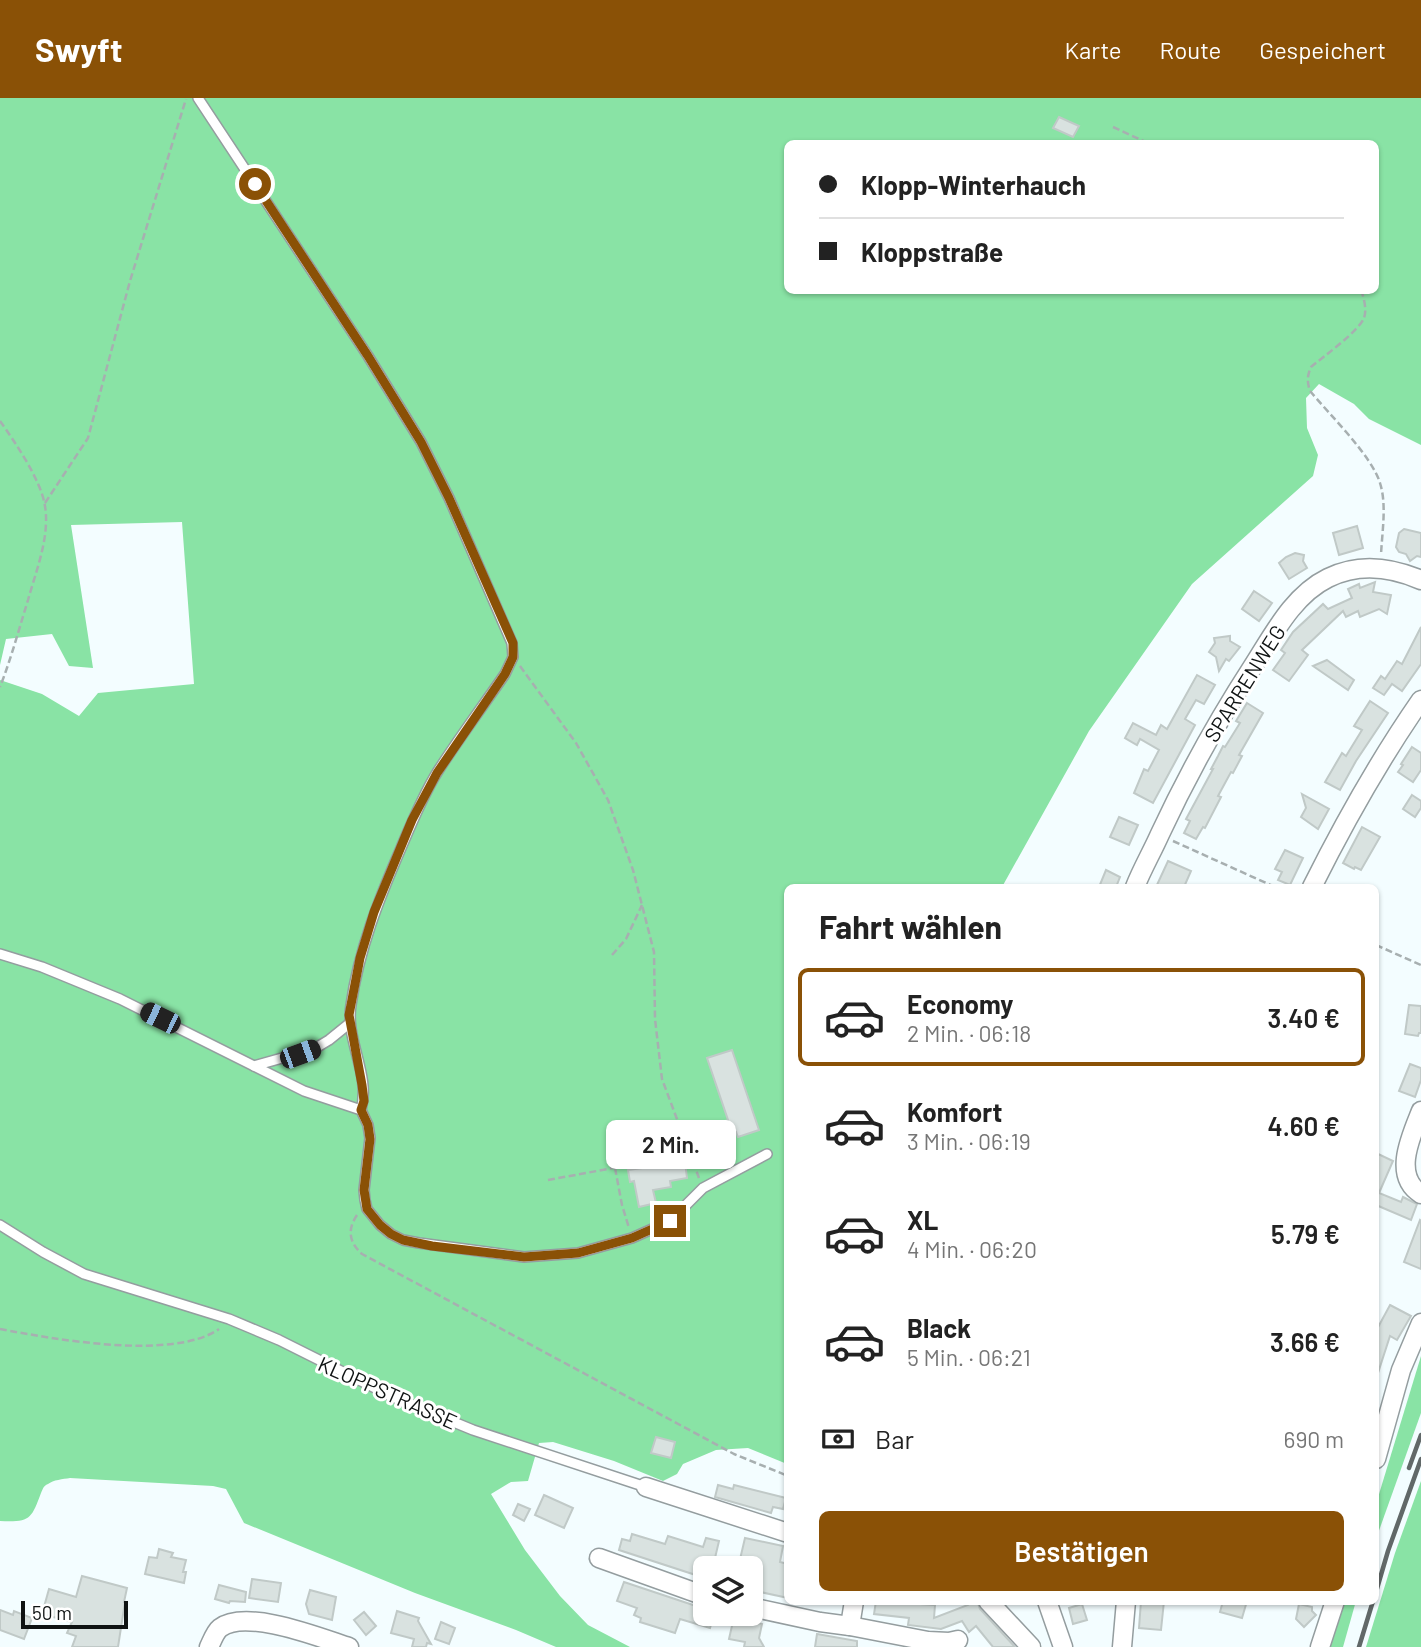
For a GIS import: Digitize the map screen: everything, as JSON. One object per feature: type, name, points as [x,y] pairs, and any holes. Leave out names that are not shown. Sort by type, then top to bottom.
[{"type":"street","name":"SPARRENWEG","points":[[1136,884],[1185,780],[1228,705],[1292,608],[1326,579],[1348,570],[1380,568],[1421,580]]},
{"type":"street","points":[[1313,884],[1370,780],[1400,729],[1421,700]]},
{"type":"street","points":[[1421,1111],[1409,1143],[1406,1171],[1411,1187],[1421,1194]]},
{"type":"street","points":[[1379,1447],[1401,1370],[1421,1323]]},
{"type":"street","name":"KLOPPSTRASSE","points":[[646,1487],[784,1532]]},
{"type":"street","points":[[599,1558],[693,1592]]},
{"type":"street","points":[[850,1626],[853,1605]]},
{"type":"street","points":[[992,1605],[1031,1647]]},
{"type":"street","points":[[1048,1605],[1063,1647]]},
{"type":"street","points":[[1122,1647],[1126,1605]]},
{"type":"street","points":[[1320,1647],[1334,1605]]},
{"type":"street","points":[[763,1610],[928,1641],[957,1640]]},
{"type":"street","points":[[209,1647],[221,1628],[241,1620],[289,1628],[349,1647]]},
{"type":"lane","points":[[198,98],[368,356],[421,442],[449,498],[513,643],[513,657],[505,674],[437,773],[412,820],[368,929],[349,1015],[362,1085],[364,1101],[361,1110],[368,1125],[370,1139],[364,1190],[367,1209],[380,1225],[403,1240],[524,1257],[578,1253],[632,1238],[670,1221],[703,1188],[767,1154]]},
{"type":"lane","points":[[0,954],[42,967],[120,999],[304,1091],[361,1110]]},
{"type":"lane","points":[[254,1066],[313,1049],[329,1041],[350,1023]]},
{"type":"lane","name":"KLOPPSTRASSE","points":[[0,1225],[84,1274],[229,1319],[279,1340],[393,1397],[473,1430],[646,1487]]},
{"type":"path","points":[[45,503],[88,438],[130,281],[187,98]]},
{"type":"path","points":[[1112,127],[1141,140]]},
{"type":"path","points":[[1362,294],[1364,318],[1354,331],[1311,367],[1308,383],[1310,391],[1371,464],[1381,484],[1383,509],[1380,568]]},
{"type":"path","points":[[0,421],[32,472],[45,503],[46,524],[39,561],[10,662],[0,687]]},
{"type":"path","points":[[513,657],[576,743],[608,800],[633,870],[654,952],[655,1019],[662,1079],[703,1188]]},
{"type":"path","points":[[1160,835],[1268,884]]},
{"type":"path","points":[[612,956],[626,939],[642,905]]},
{"type":"path","points":[[1379,946],[1421,965]]},
{"type":"path","points":[[548,1180],[662,1159]]},
{"type":"path","points":[[615,1168],[632,1238]]},
{"type":"path","points":[[367,1209],[356,1216],[350,1234],[352,1242],[362,1254],[734,1454],[784,1474]]},
{"type":"path","points":[[0,1329],[49,1338],[134,1345],[188,1342],[204,1338],[217,1331],[229,1319]]},
{"type":"green space","points":[[0,98],[1421,98],[1421,445],[1369,419],[1354,404],[1319,384],[1306,398],[1307,428],[1318,455],[1313,476],[1192,584],[1089,731],[1004,884],[784,884],[784,1463],[748,1448],[716,1450],[683,1464],[677,1474],[663,1481],[614,1461],[553,1442],[539,1443],[528,1481],[511,1482],[491,1494],[525,1550],[560,1596],[588,1625],[630,1647],[556,1647],[415,1593],[244,1523],[226,1489],[213,1486],[61,1479],[44,1487],[28,1518],[0,1521],[0,680],[42,694],[79,716],[98,693],[194,684],[182,522],[71,525],[93,668],[69,666],[52,634],[6,639],[0,665]]},
{"type":"green space","points":[[1421,1356],[1421,1413],[1379,1531],[1379,1494]]},
{"type":"green space","points":[[1421,1481],[1421,1647],[1366,1647],[1379,1605]]},
{"type":"green space","points":[[1343,1605],[1355,1605],[1343,1647],[1329,1647]]},
{"type":"building","points":[[1059,117],[1079,126],[1073,137],[1053,128]]},
{"type":"building","points":[[1357,526],[1363,548],[1339,555],[1333,533]]},
{"type":"building","points":[[1404,529],[1421,533],[1421,557],[1417,556],[1410,561],[1406,554],[1399,552],[1396,547],[1399,533]]},
{"type":"building","points":[[1295,553],[1304,555],[1303,561],[1307,568],[1289,579],[1279,563]]},
{"type":"building","points":[[1375,582],[1373,592],[1391,595],[1387,614],[1379,609],[1360,617],[1358,611],[1346,617],[1343,611],[1302,650],[1308,655],[1289,681],[1273,670],[1285,653],[1281,650],[1293,632],[1323,604],[1328,609],[1352,598],[1348,589]]},
{"type":"building","points":[[1254,591],[1272,603],[1259,621],[1242,609]]},
{"type":"building","points":[[1421,627],[1421,664],[1402,691],[1392,684],[1384,695],[1373,688],[1381,676],[1385,679],[1397,661],[1402,664]]},
{"type":"building","points":[[1230,636],[1230,641],[1240,647],[1229,661],[1226,659],[1219,671],[1216,657],[1209,652],[1215,643],[1214,638]]},
{"type":"building","points":[[1327,660],[1354,680],[1348,690],[1313,666]]},
{"type":"building","points":[[1197,675],[1215,685],[1204,704],[1196,700],[1185,719],[1195,725],[1153,803],[1134,793],[1144,769],[1148,771],[1159,750],[1140,739],[1137,745],[1125,738],[1133,723],[1156,735],[1161,725],[1167,729]]},
{"type":"building","points":[[1370,701],[1388,713],[1340,790],[1325,782],[1342,753],[1346,756],[1362,730],[1354,726]]},
{"type":"building","points":[[1247,703],[1263,713],[1239,755],[1242,756],[1233,773],[1231,772],[1218,796],[1221,797],[1205,828],[1203,827],[1196,839],[1184,833],[1190,821],[1186,819],[1223,746],[1225,747],[1240,723],[1236,721]]},
{"type":"building","points":[[1412,747],[1421,753],[1421,770],[1413,782],[1398,772]]},
{"type":"building","points":[[1302,794],[1329,809],[1318,829],[1301,817],[1306,808]]},
{"type":"building","points":[[1412,795],[1421,801],[1421,808],[1415,817],[1403,809]]},
{"type":"building","points":[[1119,817],[1138,825],[1129,845],[1110,837]]},
{"type":"building","points":[[1362,827],[1380,837],[1361,870],[1343,863]]},
{"type":"building","points":[[1285,850],[1303,858],[1290,884],[1278,880],[1282,872],[1275,869]]},
{"type":"building","points":[[1168,861],[1191,871],[1185,884],[1157,884]]},
{"type":"building","points":[[1106,870],[1120,877],[1117,884],[1100,884]]},
{"type":"building","points":[[1409,1005],[1421,1006],[1421,1033],[1418,1036],[1405,1034]]},
{"type":"building","points":[[732,1050],[759,1130],[738,1137],[736,1132],[715,1139],[711,1126],[728,1120],[707,1058]]},
{"type":"building","points":[[1410,1064],[1421,1068],[1421,1080],[1415,1097],[1399,1091]]},
{"type":"building","points":[[1379,1154],[1393,1161],[1379,1193]]},
{"type":"building","points":[[685,1162],[687,1178],[670,1181],[671,1187],[653,1190],[656,1203],[639,1207],[634,1181],[630,1182],[628,1170]]},
{"type":"building","points":[[1379,1193],[1401,1202],[1403,1197],[1417,1204],[1411,1220],[1379,1206]]},
{"type":"building","points":[[1421,1221],[1421,1269],[1404,1262]]},
{"type":"building","points":[[1390,1305],[1411,1316],[1397,1340],[1390,1336],[1379,1370],[1379,1325]]},
{"type":"building","points":[[656,1437],[675,1442],[671,1458],[651,1453]]},
{"type":"building","points":[[718,1485],[733,1489],[734,1485],[784,1498],[784,1505],[783,1509],[773,1507],[771,1513],[715,1497]]},
{"type":"building","points":[[544,1495],[573,1508],[564,1528],[535,1515]]},
{"type":"building","points":[[518,1504],[530,1509],[524,1521],[513,1515]]},
{"type":"building","points":[[632,1534],[665,1544],[668,1536],[703,1547],[706,1538],[719,1541],[715,1556],[693,1556],[693,1574],[619,1550],[622,1539],[630,1541]]},
{"type":"building","points":[[745,1538],[783,1546],[780,1562],[784,1563],[784,1597],[763,1593],[763,1556],[741,1556]]},
{"type":"building","points":[[159,1549],[173,1553],[171,1557],[186,1560],[184,1583],[145,1574],[149,1557],[157,1558]]},
{"type":"building","points":[[82,1576],[127,1588],[118,1647],[72,1647],[76,1636],[67,1633],[72,1622],[42,1614],[49,1589],[76,1597]]},
{"type":"building","points":[[252,1579],[281,1583],[278,1602],[249,1598]]},
{"type":"building","points":[[624,1582],[693,1605],[693,1623],[680,1619],[675,1633],[640,1622],[641,1618],[634,1615],[637,1608],[617,1601]]},
{"type":"building","points":[[219,1585],[246,1592],[245,1602],[229,1603],[215,1599]]},
{"type":"building","points":[[310,1590],[336,1597],[332,1620],[309,1614],[306,1604]]},
{"type":"building","points":[[875,1605],[935,1605],[934,1618],[968,1605],[978,1605],[1015,1647],[993,1647],[976,1626],[969,1632],[962,1621],[941,1629],[908,1625],[909,1618],[874,1614]]},
{"type":"building","points":[[1082,1605],[1087,1620],[1073,1624],[1069,1608]]},
{"type":"building","points":[[1141,1605],[1164,1605],[1161,1630],[1139,1628]]},
{"type":"building","points":[[1222,1605],[1246,1605],[1242,1618],[1220,1612]]},
{"type":"building","points":[[1299,1605],[1312,1607],[1316,1615],[1304,1627],[1296,1619]]},
{"type":"building","points":[[0,1610],[13,1615],[14,1611],[32,1618],[24,1639],[0,1630]]},
{"type":"building","points":[[397,1611],[419,1618],[418,1621],[431,1644],[427,1643],[426,1647],[412,1647],[414,1639],[391,1633]]},
{"type":"building","points":[[364,1612],[376,1626],[366,1635],[354,1620]]},
{"type":"building","points":[[441,1622],[455,1628],[449,1644],[435,1639]]},
{"type":"building","points":[[732,1626],[762,1626],[759,1638],[764,1647],[744,1647],[745,1642],[729,1639]]},
{"type":"building","points":[[817,1634],[857,1641],[857,1647],[815,1647]]},
{"type":"railway","points":[[1409,1468],[1421,1435]]},
{"type":"railway","points":[[1379,1582],[1421,1459]]},
{"type":"railway","points":[[1359,1647],[1372,1605]]},
{"type":"route","points":[[255,184],[421,442],[449,498],[513,643],[513,657],[505,674],[437,773],[412,820],[374,912],[360,958],[349,1015],[362,1085],[364,1101],[361,1110],[368,1125],[370,1139],[364,1190],[367,1209],[373,1219],[403,1240],[524,1257],[578,1253],[632,1238],[670,1221]]}]
